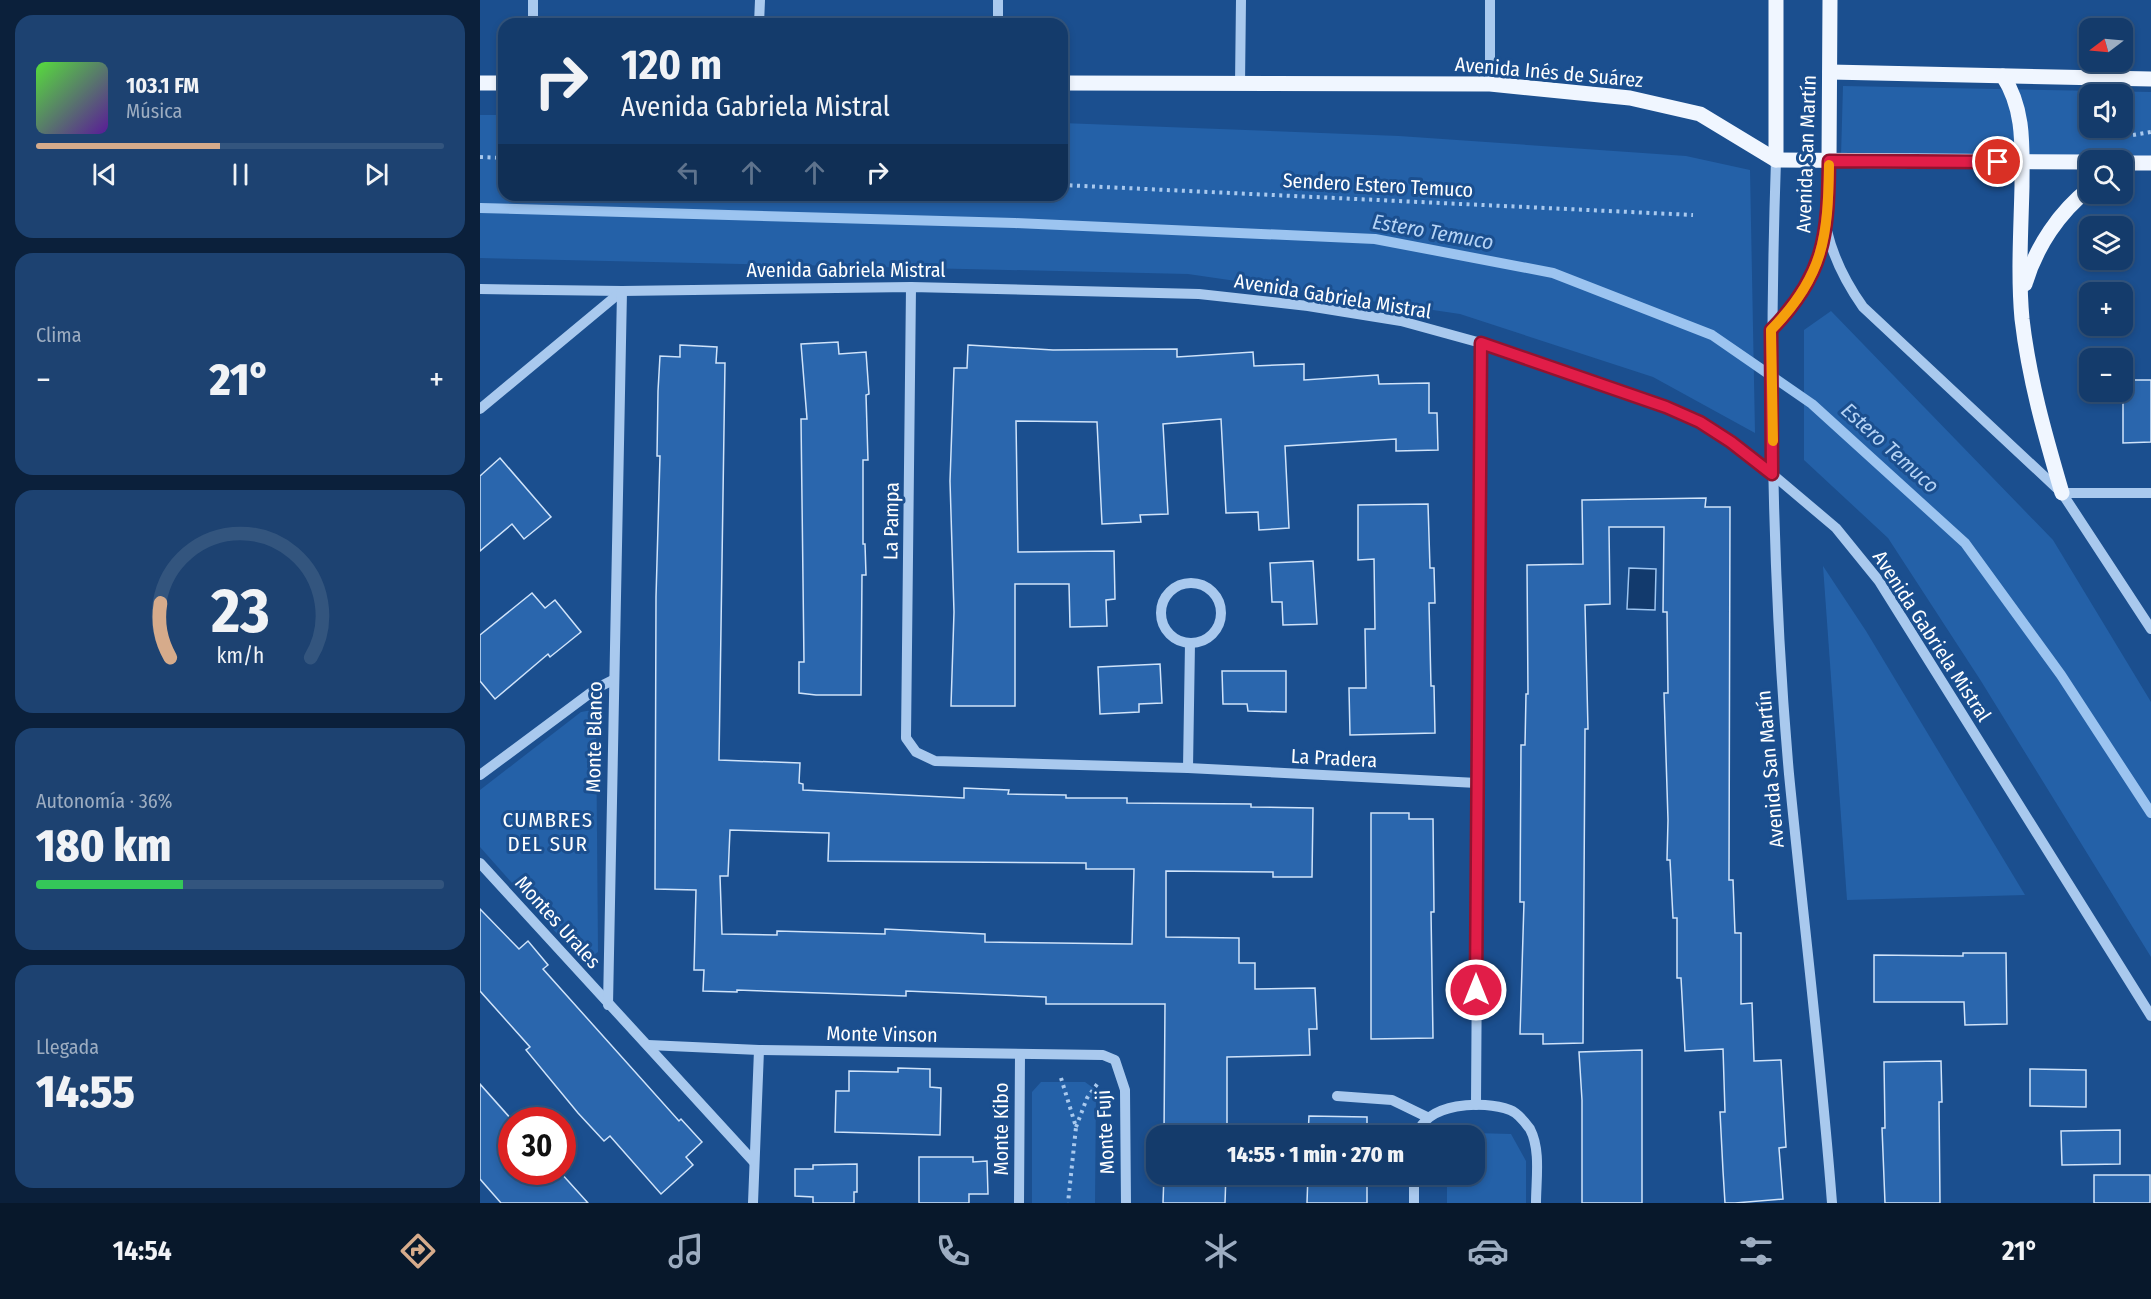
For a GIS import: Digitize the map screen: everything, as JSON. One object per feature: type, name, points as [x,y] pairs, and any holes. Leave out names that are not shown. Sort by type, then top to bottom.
[{"type":"main road","name":"Avenida San Martín","points":[[1776,0],[1776,160]]},
{"type":"main road","name":"Avenida San Martín","points":[[1829,161],[1830,0]]},
{"type":"main road","points":[[1830,72],[2151,79]]},
{"type":"main road","points":[[2003,76],[2013,90],[2023,141],[2021,295],[2027,360],[2036,403],[2062,493]]},
{"type":"main road","points":[[480,83],[498,83]]},
{"type":"main road","name":"Avenida Inés de Suárez","points":[[1068,83],[1490,84],[1630,98],[1700,114],[1776,160]]},
{"type":"main road","points":[[1776,160],[2079,162]]},
{"type":"main road","points":[[2133,164],[2151,163]]},
{"type":"main road","points":[[2021,295],[2028,272],[2052,229],[2079,198]]},
{"type":"street","points":[[533,0],[533,18]]},
{"type":"street","points":[[759,0],[759,18]]},
{"type":"street","points":[[998,0],[998,18]]},
{"type":"street","points":[[1240,84],[1241,0]]},
{"type":"street","points":[[1490,0],[1490,84]]},
{"type":"street","name":"Avenida San Martín","points":[[1776,160],[1771,330],[1772,474],[1789,772],[1823,1090],[1832,1203]]},
{"type":"street","name":"Avenida San Martín","points":[[1771,330],[1804,292],[1821,252],[1827,231],[1829,161]]},
{"type":"street","points":[[1827,231],[1834,257],[1846,282],[1863,307],[2062,493],[2151,629]]},
{"type":"street","name":"Avenida Gabriela Mistral","points":[[480,289],[622,291],[911,286],[1199,294],[1308,306],[1401,321],[1481,343],[1666,407],[1723,437],[1772,474],[1836,528],[1879,581],[2151,1016]]},
{"type":"street","name":"La Pampa","points":[[911,286],[906,738],[916,752]]},
{"type":"street","points":[[480,408],[622,291]]},
{"type":"street","name":"Monte Blanco","points":[[608,1005],[622,291]]},
{"type":"street","points":[[1476,1106],[1481,343]]},
{"type":"street","points":[[2062,493],[2151,493]]},
{"type":"street","points":[[1193,583],[1203,585],[1212,591],[1221,609],[1221,620],[1210,637],[1190,643],[1180,641],[1171,635],[1162,617],[1162,606],[1173,589],[1193,583]]},
{"type":"street","points":[[1188,768],[1190,643]]},
{"type":"street","points":[[480,775],[597,688],[613,680]]},
{"type":"street","name":"La Pradera","points":[[916,752],[935,761],[1188,768],[1477,783]]},
{"type":"street","name":"Montes Urales","points":[[480,862],[608,1005]]},
{"type":"street","points":[[608,1005],[648,1045],[754,1162]]},
{"type":"street","name":"Monte Vinson","points":[[648,1045],[759,1050],[1103,1054],[1115,1060]]},
{"type":"street","points":[[753,1203],[759,1050]]},
{"type":"street","name":"Monte Kibo","points":[[1019,1203],[1020,1054]]},
{"type":"street","name":"Monte Fuji","points":[[1115,1060],[1125,1090],[1126,1203]]},
{"type":"street","points":[[1337,1096],[1392,1100],[1427,1117]]},
{"type":"street","points":[[1423,1125],[1427,1117],[1441,1110],[1476,1106],[1511,1110],[1522,1119],[1531,1132],[1536,1148],[1536,1203]]},
{"type":"street","points":[[1414,1185],[1414,1203]]},
{"type":"path","points":[[480,157],[498,158]]},
{"type":"path","name":"Sendero Estero Temuco","points":[[1068,185],[1693,215]]},
{"type":"path","points":[[1054,1055],[1076,1127]]},
{"type":"path","points":[[1068,1203],[1076,1127],[1087,1098],[1115,1060]]},
{"type":"shaded area","points":[[1843,86],[2079,91],[2079,138],[2133,138],[2133,92],[2151,92],[2151,156],[2133,156],[2133,150],[2079,150],[2079,156],[1841,156]]},
{"type":"shaded area","points":[[480,115],[498,115],[498,201],[1068,201],[1068,123],[1399,136],[1686,156],[1750,170],[1755,433],[1653,377],[1460,314],[1188,274],[480,258]]},
{"type":"shaded area","points":[[1831,311],[2053,540],[2151,702],[2151,957],[1981,681],[1888,538],[1804,460],[1804,330]]},
{"type":"shaded area","points":[[1823,566],[1866,631],[2025,895],[1847,900]]},
{"type":"shaded area","points":[[1629,568],[1656,569],[1655,610],[1627,609]]},
{"type":"shaded area","name":"CUMBRES DEL SUR","points":[[592,710],[596,717],[598,952],[586,960],[575,954],[480,847],[480,790],[581,712]]},
{"type":"shaded area","points":[[1041,1082],[1085,1082],[1096,1090],[1095,1203],[1032,1203],[1032,1092]]},
{"type":"shaded area","points":[[1485,1133],[1511,1134],[1526,1161],[1526,1203],[1447,1203],[1447,1185],[1485,1185]]},
{"type":"building","points":[[838,342],[839,354],[866,352],[869,394],[866,395],[868,460],[863,460],[863,544],[865,544],[866,575],[862,575],[861,695],[799,693],[799,662],[804,662],[801,419],[807,419],[801,344]]},
{"type":"building","points":[[680,345],[717,347],[716,363],[725,363],[719,760],[800,763],[799,783],[803,784],[803,790],[964,798],[964,788],[1009,790],[1008,794],[1066,795],[1066,798],[1127,798],[1127,803],[1251,804],[1251,807],[1313,808],[1312,877],[1273,877],[1273,872],[1166,871],[1166,937],[1239,938],[1239,963],[1255,963],[1255,989],[1315,988],[1317,1029],[1309,1029],[1310,1055],[1227,1057],[1227,1125],[1164,1125],[1165,1004],[1046,1004],[1046,997],[906,991],[906,996],[737,990],[737,992],[703,991],[704,970],[694,970],[696,890],[655,889],[656,597],[660,456],[657,456],[660,356],[680,357]],"holes":[[[730,830],[829,833],[828,861],[1086,863],[1086,869],[1134,869],[1132,944],[985,942],[985,934],[885,929],[885,934],[777,931],[777,935],[722,934],[720,876],[728,876]]]},
{"type":"building","points":[[968,345],[1053,350],[1177,349],[1177,357],[1253,352],[1254,366],[1304,364],[1304,380],[1378,375],[1379,384],[1429,383],[1429,413],[1437,413],[1438,450],[1396,451],[1396,439],[1285,446],[1289,528],[1259,530],[1258,512],[1226,513],[1221,419],[1163,424],[1168,514],[1140,515],[1141,522],[1102,524],[1097,422],[1016,421],[1018,552],[1114,551],[1115,599],[1106,600],[1107,626],[1070,627],[1069,584],[1015,584],[1015,706],[951,706],[954,612],[950,481],[954,368],[967,368]]},
{"type":"building","points":[[2133,380],[2151,380],[2151,442],[2123,443],[2123,402],[2133,402]]},
{"type":"building","points":[[500,458],[551,517],[524,539],[512,524],[480,551],[480,476]]},
{"type":"building","points":[[1706,498],[1705,507],[1730,507],[1729,880],[1733,880],[1735,933],[1741,933],[1741,1004],[1752,1003],[1754,1061],[1781,1060],[1786,1147],[1779,1148],[1783,1199],[1735,1203],[1725,1203],[1720,1112],[1725,1112],[1723,1049],[1685,1051],[1681,978],[1677,978],[1677,918],[1673,918],[1670,860],[1667,860],[1664,693],[1668,693],[1667,612],[1663,612],[1664,527],[1609,527],[1610,604],[1585,605],[1588,729],[1585,729],[1583,1043],[1543,1044],[1543,1034],[1520,1034],[1524,902],[1520,902],[1521,745],[1525,745],[1526,694],[1528,694],[1527,565],[1583,564],[1582,500]]},
{"type":"building","points":[[1428,504],[1430,568],[1434,568],[1435,603],[1429,603],[1431,686],[1434,686],[1435,733],[1350,735],[1349,688],[1366,688],[1365,629],[1375,629],[1374,559],[1358,560],[1358,505]]},
{"type":"building","points":[[1313,561],[1317,624],[1283,625],[1282,602],[1272,602],[1270,563]]},
{"type":"building","points":[[532,593],[545,608],[555,600],[581,632],[550,657],[548,654],[495,699],[480,681],[480,635]]},
{"type":"building","points":[[1160,664],[1162,703],[1139,704],[1139,712],[1100,714],[1098,667]]},
{"type":"building","points":[[1222,671],[1286,671],[1286,712],[1248,711],[1247,704],[1223,704]]},
{"type":"building","points":[[1371,813],[1409,813],[1409,819],[1433,819],[1434,912],[1431,912],[1433,1038],[1371,1039]]},
{"type":"building","points":[[480,909],[519,949],[528,941],[548,965],[543,969],[679,1121],[681,1119],[702,1142],[686,1157],[693,1165],[661,1194],[610,1136],[604,1141],[578,1113],[576,1107],[573,1107],[526,1050],[530,1047],[480,991]]},
{"type":"building","points":[[1963,953],[2006,953],[2007,1024],[1965,1025],[1964,1002],[1874,1002],[1874,955],[1963,956]]},
{"type":"building","points":[[1642,1050],[1642,1203],[1582,1203],[1582,1100],[1579,1052]]},
{"type":"building","points":[[1941,1061],[1940,1203],[1885,1203],[1882,1128],[1885,1128],[1884,1062]]},
{"type":"building","points":[[898,1068],[930,1069],[930,1087],[941,1088],[940,1135],[835,1132],[836,1091],[849,1091],[849,1071],[898,1072]]},
{"type":"building","points":[[2030,1069],[2086,1070],[2086,1107],[2030,1106]]},
{"type":"building","points":[[480,1084],[500,1107],[498,1107],[498,1185],[572,1185],[588,1203],[501,1203],[480,1179]]},
{"type":"building","points":[[1309,1116],[1367,1117],[1367,1125],[1309,1125]]},
{"type":"building","points":[[2120,1130],[2120,1164],[2062,1165],[2061,1131]]},
{"type":"building","points":[[919,1157],[973,1157],[973,1162],[987,1161],[988,1194],[969,1194],[969,1203],[919,1203]]},
{"type":"building","points":[[857,1164],[857,1192],[854,1192],[854,1203],[813,1203],[813,1197],[795,1196],[795,1169],[813,1169],[813,1165]]},
{"type":"building","points":[[2094,1175],[2150,1175],[2150,1203],[2094,1203]]},
{"type":"building","points":[[1164,1185],[1226,1185],[1225,1203],[1163,1203]]},
{"type":"building","points":[[1308,1185],[1367,1185],[1367,1203],[1307,1203]]},
{"type":"waterway","name":"Estero Temuco","points":[[480,208],[1015,223],[1375,239],[1553,273],[1712,335],[1812,404],[1965,543],[2061,675],[2151,813]]},
{"type":"slow traffic","points":[[1773,441],[1771,330],[1804,292],[1821,252],[1827,231],[1829,165]]},
{"type":"district","name":"CUMBRES DEL SUR","points":[[548,832]]},
{"type":"route","points":[[1476,990],[1481,343],[1666,407],[1700,422],[1752,457],[1772,474],[1771,330],[1804,292],[1821,252],[1827,231],[1829,161],[1998,162]]}]
